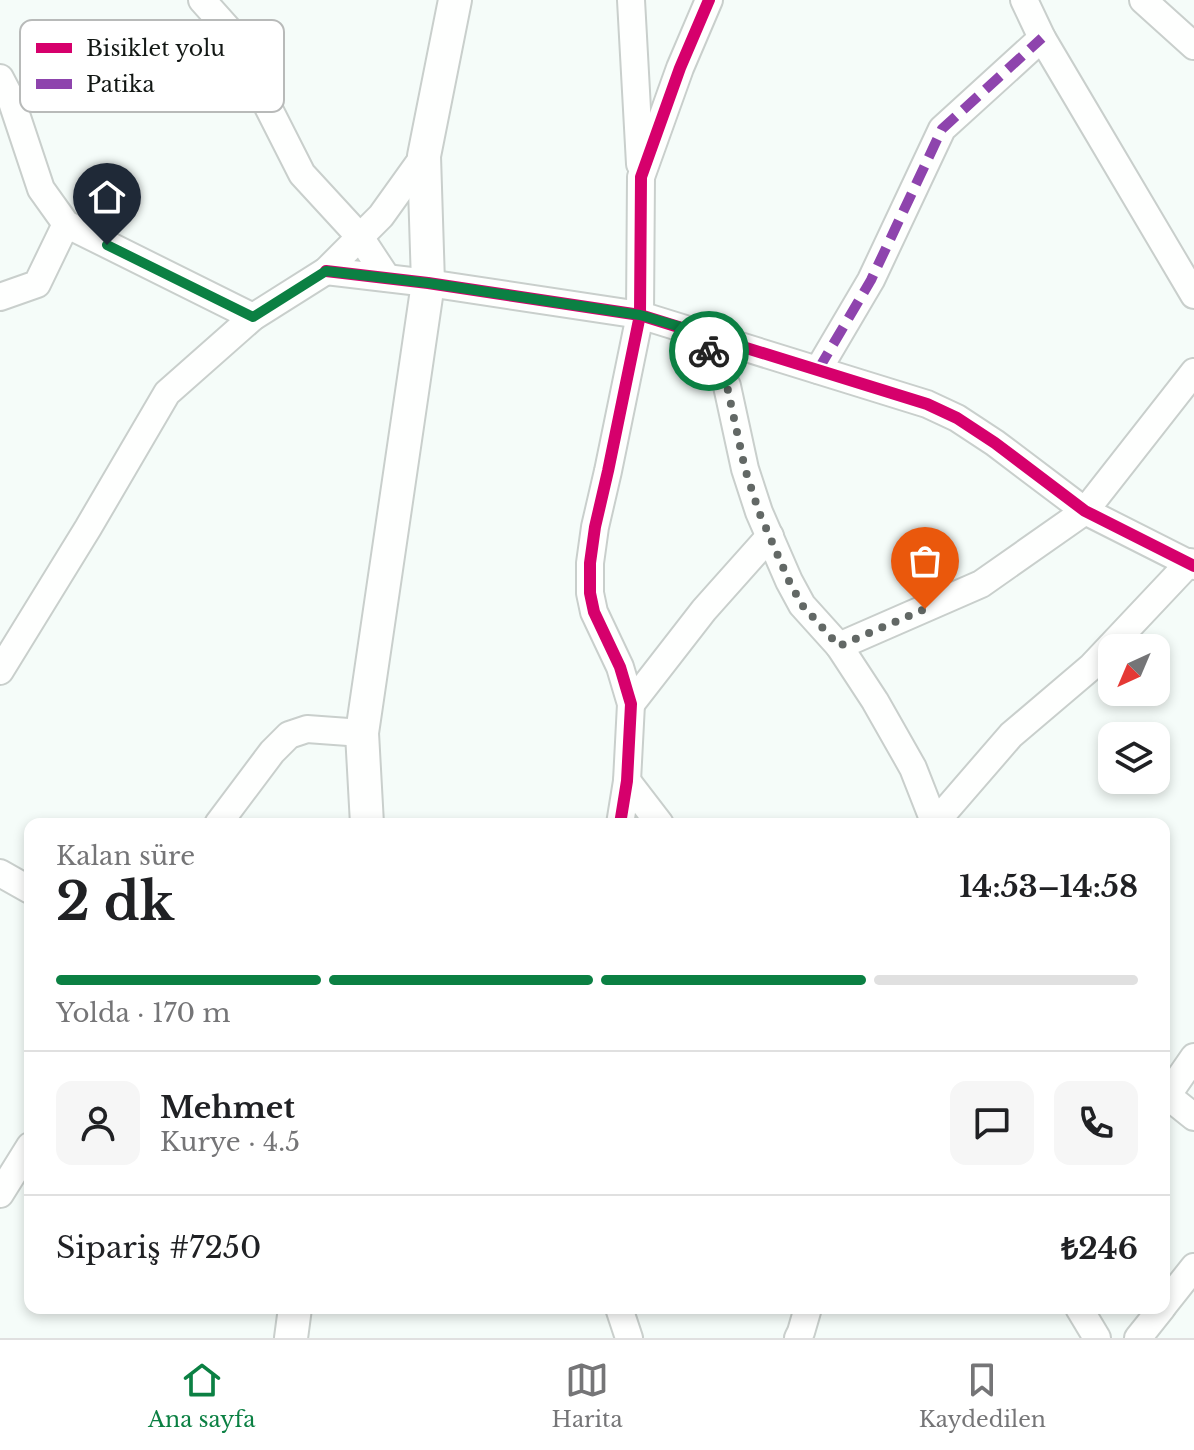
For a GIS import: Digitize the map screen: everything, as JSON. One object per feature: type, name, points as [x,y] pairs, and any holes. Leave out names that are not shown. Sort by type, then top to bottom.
[{"type":"street","points":[[202,0],[220,20]]},
{"type":"street","points":[[367,818],[362,733],[428,283],[424,156],[455,0]]},
{"type":"street","points":[[621,818],[627,781],[631,704],[620,667],[594,612],[590,593],[590,563],[640,315],[641,177],[631,0]]},
{"type":"street","points":[[641,177],[680,68],[709,0]]},
{"type":"street","points":[[1024,0],[1042,38],[1194,294]]},
{"type":"street","points":[[1143,0],[1194,46]]},
{"type":"street","points":[[818,370],[871,280],[942,129],[1042,38]]},
{"type":"street","points":[[4,92],[41,189],[66,224],[253,317]]},
{"type":"street","points":[[271,112],[302,174],[360,237],[387,278]]},
{"type":"street","points":[[0,671],[167,393],[253,317],[326,271],[381,216],[424,156]]},
{"type":"street","points":[[0,297],[37,284],[66,224]]},
{"type":"street","points":[[326,271],[640,315],[927,404],[957,418],[995,443],[1085,511],[1192,564],[1091,667],[1011,735],[939,818]]},
{"type":"street","points":[[691,330],[712,355],[727,386],[745,469],[759,512],[789,581],[802,605],[839,646],[875,701],[913,768],[932,818]]},
{"type":"street","points":[[839,646],[981,584],[1085,511],[1194,372]]},
{"type":"street","points":[[631,704],[704,610],[770,536]]},
{"type":"street","points":[[222,818],[272,752],[289,735],[307,729],[362,733]]},
{"type":"street","points":[[627,781],[655,818]]},
{"type":"street","points":[[0,873],[24,887]]},
{"type":"street","points":[[1170,1090],[1194,1057]]},
{"type":"street","points":[[1170,1098],[1194,1117]]},
{"type":"street","points":[[0,1194],[24,1156]]},
{"type":"street","points":[[1170,1297],[1194,1267]]},
{"type":"street","points":[[291,1338],[294,1314]]},
{"type":"street","points":[[621,1314],[629,1338]]},
{"type":"street","points":[[798,1338],[806,1314]]},
{"type":"street","points":[[1083,1314],[1097,1338]]},
{"type":"street","points":[[1138,1338],[1157,1314]]},
{"type":"marked path","points":[[818,370],[871,280],[942,129],[1042,38]]},
{"type":"cycle path","points":[[621,818],[627,781],[631,704],[620,667],[594,612],[590,593],[590,563],[640,315],[641,177],[680,68],[709,0]]},
{"type":"cycle path","points":[[326,271],[640,315],[927,404],[957,418],[995,443],[1085,511],[1194,566]]},
{"type":"way so far","points":[[709,351],[727,386],[745,469],[759,512],[802,605],[839,646],[925,609]]},
{"type":"route","points":[[107,245],[253,317],[326,271],[640,315],[691,330],[709,351]]}]
